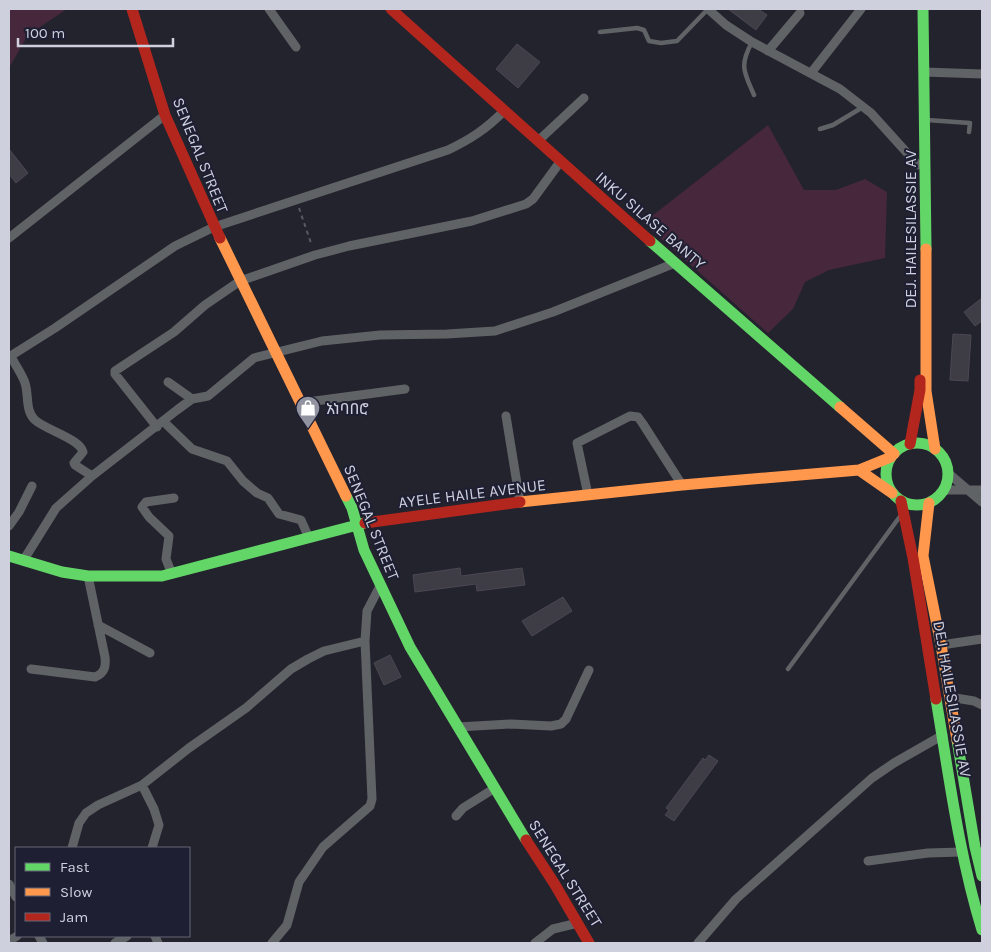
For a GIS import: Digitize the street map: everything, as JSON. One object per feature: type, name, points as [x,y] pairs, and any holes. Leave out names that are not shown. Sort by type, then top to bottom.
[{"type":"main road","name":"SENEGAL STREET","points":[[132,9],[166,115],[214,227],[352,508],[364,550],[380,586],[420,664],[590,943]]},
{"type":"main road","name":"INKU SILASE BANTY","points":[[391,9],[560,162],[893,454]]},
{"type":"main road","name":"DEJ. HAILESILASSIE AV","points":[[910,444],[920,390],[917,9]]},
{"type":"main road","name":"DEJ. HAILESILASSIE AV","points":[[924,9],[926,391],[935,449],[945,460],[948,473]]},
{"type":"main road","points":[[935,449],[925,444],[910,444],[893,454],[887,465],[886,475],[892,492],[903,507],[929,503],[944,490],[948,473]]},
{"type":"main road","name":"AYELE HAILE AVENUE","points":[[13,560],[62,572],[88,576],[151,577],[172,574],[356,524],[520,502],[682,485],[859,470],[893,454]]},
{"type":"main road","points":[[859,470],[892,492]]},
{"type":"main road","name":"DEJ. HAILESILASSIE AV","points":[[929,503],[923,556],[941,645],[975,847],[982,876]]},
{"type":"main road","name":"DEJ. HAILESILASSIE AV","points":[[903,507],[962,852],[982,930]]},
{"type":"street","points":[[269,9],[296,47]]},
{"type":"street","points":[[708,9],[726,25],[752,42],[840,89],[863,107],[918,165]]},
{"type":"street","points":[[811,73],[861,9]]},
{"type":"street","points":[[768,51],[800,13]]},
{"type":"street","points":[[924,72],[982,74]]},
{"type":"street","points":[[538,141],[584,98]]},
{"type":"street","points":[[92,476],[74,463],[82,452],[81,448],[68,438],[38,422],[30,414],[26,384],[10,356],[55,328],[174,246],[214,227],[448,150],[473,138],[504,111]]},
{"type":"street","points":[[9,238],[166,115]]},
{"type":"street","points":[[309,538],[301,520],[277,512],[268,498],[249,488],[227,461],[192,449],[160,424],[125,388],[115,374],[116,371],[174,332],[205,305],[240,281],[315,255],[472,220],[526,204],[533,198],[560,162]]},
{"type":"street","points":[[13,560],[53,511],[92,476],[192,399],[208,396],[254,358],[322,341],[370,336],[494,331],[553,312],[674,263]]},
{"type":"street","points":[[168,382],[192,399]]},
{"type":"street","points":[[300,403],[405,389]]},
{"type":"street","points":[[506,416],[520,502]]},
{"type":"street","points":[[588,496],[577,443],[630,416],[638,417],[682,485]]},
{"type":"street","points":[[948,473],[982,502]]},
{"type":"street","points":[[9,526],[19,512],[32,486]]},
{"type":"street","points":[[944,490],[982,490]]},
{"type":"street","points":[[172,574],[166,559],[170,536],[149,517],[142,507],[146,502],[174,498]]},
{"type":"street","points":[[32,669],[95,677],[104,670],[106,663],[88,576]]},
{"type":"street","points":[[272,943],[287,926],[299,882],[323,847],[370,806],[372,799],[365,641],[367,611],[380,586]]},
{"type":"street","points":[[98,625],[150,653]]},
{"type":"street","points":[[941,645],[982,639]]},
{"type":"street","points":[[72,847],[79,823],[86,813],[98,804],[142,785],[189,748],[246,708],[291,669],[324,651],[365,641]]},
{"type":"street","points":[[458,726],[511,724],[551,726],[561,724],[566,719],[589,670]]},
{"type":"street","points":[[949,698],[974,701],[982,705]]},
{"type":"street","points":[[698,943],[736,899],[872,778],[942,735]]},
{"type":"street","points":[[142,785],[154,809],[159,825],[152,847]]},
{"type":"street","points":[[456,816],[463,808],[495,788]]},
{"type":"street","points":[[868,861],[928,852],[962,852]]},
{"type":"street","points":[[9,884],[15,895]]},
{"type":"street","points":[[535,943],[553,929],[578,923]]},
{"type":"lane","points":[[600,32],[638,28],[644,30],[649,41],[661,43],[677,41],[708,9]]},
{"type":"lane","points":[[752,42],[743,63],[745,75],[754,95]]},
{"type":"lane","points":[[820,129],[832,125],[863,107]]},
{"type":"lane","points":[[926,120],[970,123],[969,132]]},
{"type":"lane","points":[[788,669],[903,507]]},
{"type":"path","points":[[296,199],[315,255]]},
{"type":"shaded area","points":[[9,9],[67,9],[28,35],[9,68]]},
{"type":"shaded area","points":[[768,125],[804,190],[836,190],[865,179],[887,192],[885,258],[829,270],[805,282],[793,309],[768,333],[643,223]]},
{"type":"building","points":[[728,9],[758,9],[767,15],[756,30]]},
{"type":"building","points":[[517,44],[540,62],[518,88],[496,69]]},
{"type":"building","points":[[9,149],[28,173],[16,183],[9,174]]},
{"type":"building","points":[[982,298],[982,321],[975,326],[964,312]]},
{"type":"building","points":[[953,334],[971,335],[968,381],[950,380]]},
{"type":"building","points":[[460,568],[461,576],[522,568],[525,585],[477,591],[476,584],[415,592],[413,575]]},
{"type":"building","points":[[563,597],[572,611],[532,636],[522,621]]},
{"type":"building","points":[[390,655],[401,677],[384,685],[374,663]]},
{"type":"building","points":[[709,755],[718,761],[674,821],[665,815],[669,810],[666,808],[703,758],[705,760]]},
{"type":"traffic: fast","points":[[923,9],[926,249]]},
{"type":"traffic: fast","points":[[650,241],[840,407]]},
{"type":"traffic: fast","points":[[911,443],[923,443],[939,452],[946,462],[948,474],[946,486],[939,496],[923,505],[911,505],[900,500],[891,491],[886,480],[886,468],[891,457],[900,448],[911,443]]},
{"type":"traffic: fast","points":[[346,496],[352,508],[364,550],[410,647],[526,840]]},
{"type":"traffic: fast","points":[[9,556],[62,572],[88,576],[162,576],[365,523]]},
{"type":"traffic: fast","points":[[936,699],[961,844],[982,930]]},
{"type":"traffic: fast","points":[[957,740],[975,847],[982,876]]},
{"type":"traffic: slow","points":[[220,238],[346,496]]},
{"type":"traffic: slow","points":[[926,249],[926,391],[935,449]]},
{"type":"traffic: slow","points":[[840,407],[894,454]]},
{"type":"traffic: slow","points":[[520,502],[682,485],[859,470],[891,457]]},
{"type":"traffic: slow","points":[[859,470],[892,493]]},
{"type":"traffic: slow","points":[[929,503],[923,556],[941,645],[957,740]]},
{"type":"traffic: jam","points":[[132,9],[165,115],[220,238]]},
{"type":"traffic: jam","points":[[391,9],[650,241]]},
{"type":"traffic: jam","points":[[910,444],[920,390],[920,380]]},
{"type":"traffic: jam","points":[[901,501],[913,558],[936,699]]},
{"type":"traffic: jam","points":[[365,523],[520,502]]},
{"type":"traffic: jam","points":[[526,840],[589,943]]},
{"type":"place","name":"አነባበሮ","points":[[308,429]]}]
